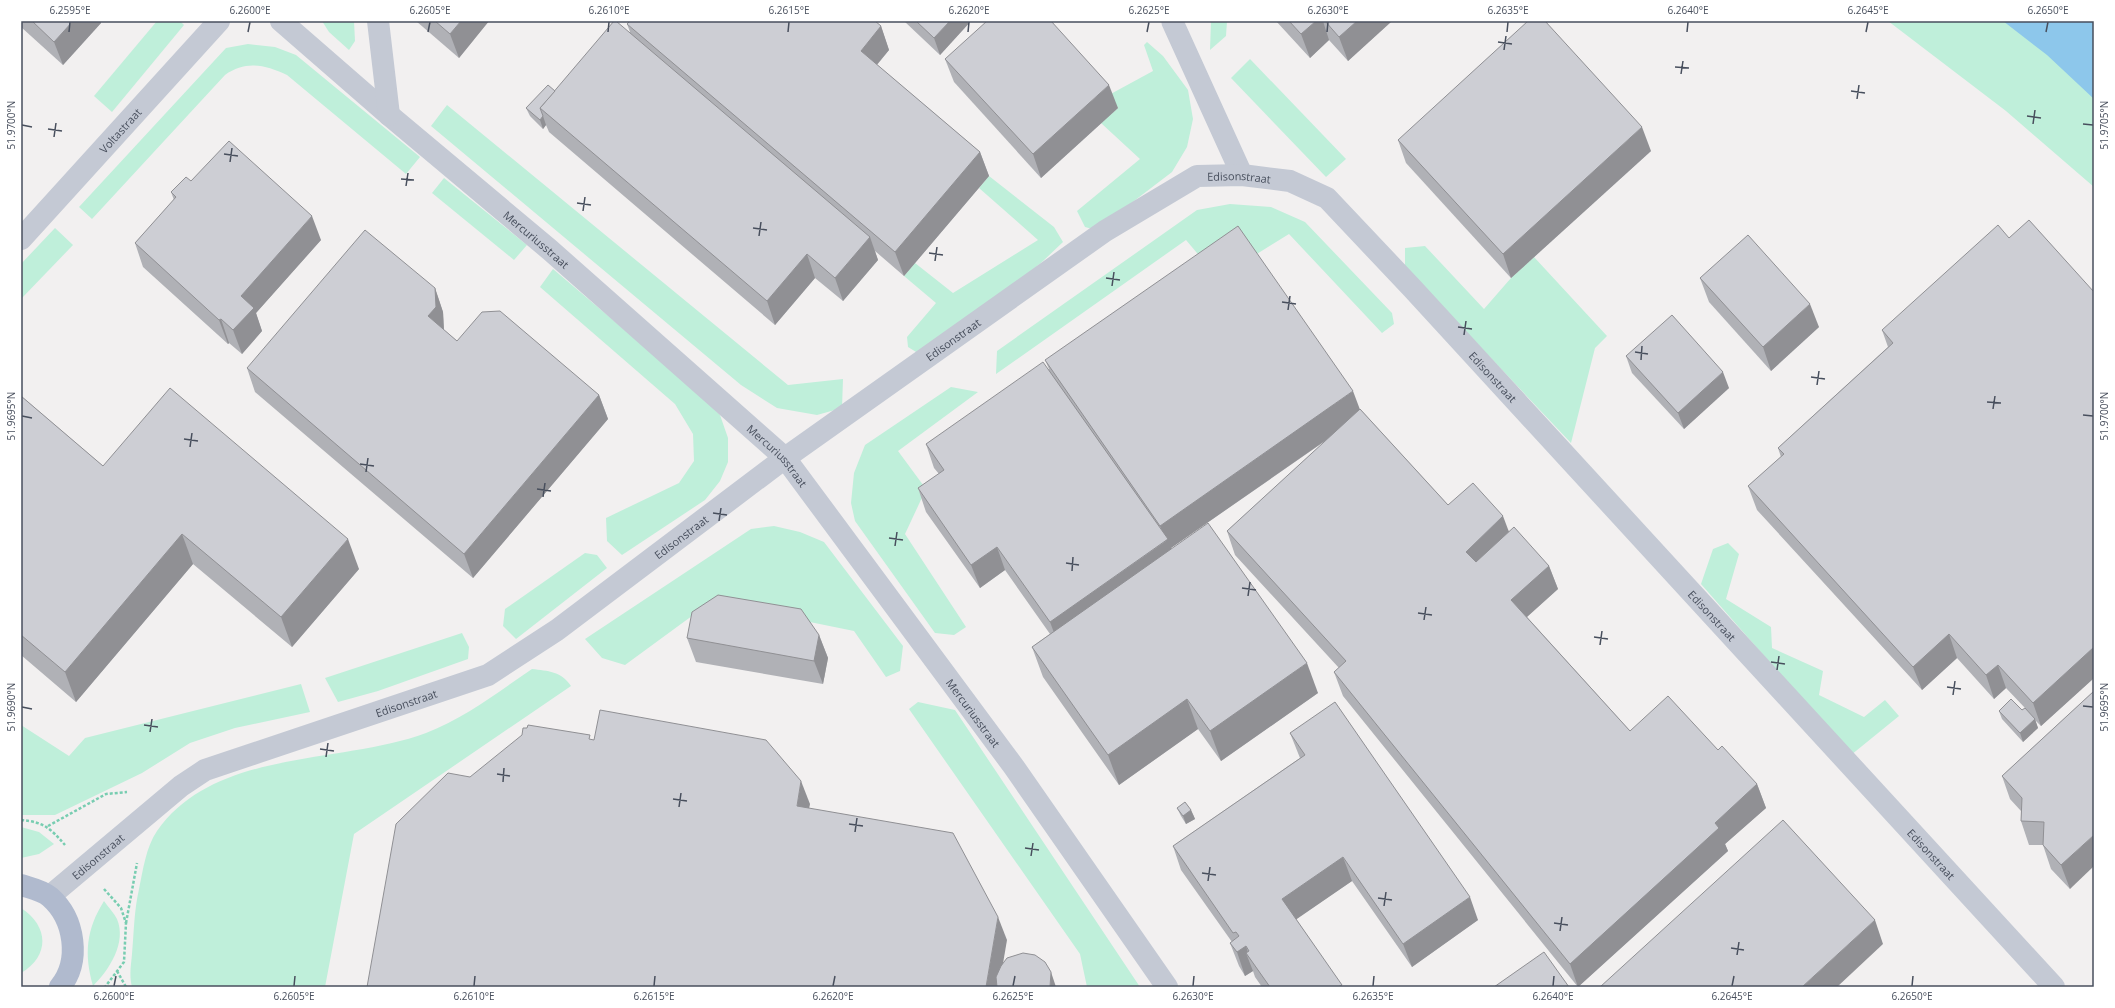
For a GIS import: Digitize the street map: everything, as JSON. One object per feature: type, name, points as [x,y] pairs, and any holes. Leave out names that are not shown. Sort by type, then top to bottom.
[{"type":"main road","points":[[21,885],[50,896],[66,918],[72,938],[72,959],[76,987]]},
{"type":"main road","points":[[60,987],[66,979],[72,959]]},
{"type":"street","name":"Voltastraat","points":[[21,239],[219,21]]},
{"type":"street","name":"Mercuriusstraat","points":[[281,21],[389,115],[550,250],[785,458],[1014,767],[1167,987]]},
{"type":"street","points":[[378,21],[389,115]]},
{"type":"street","points":[[1172,21],[1242,175]]},
{"type":"street","name":"Edisonstraat","points":[[50,896],[146,817],[181,786],[205,770],[488,675],[557,630],[785,458],[1105,231],[1197,176],[1242,175],[1290,181],[1327,198],[1412,288],[2054,987]]},
{"type":"path","points":[[48,826],[106,794],[129,792]]},
{"type":"path","name":"Edisonstraat","points":[[126,924],[146,817]]},
{"type":"path","points":[[105,987],[117,970],[126,987]]},
{"type":"green space","points":[[157,21],[180,21],[184,25],[112,112],[94,96]]},
{"type":"green space","points":[[322,21],[354,21],[355,41],[349,50],[329,32]]},
{"type":"green space","points":[[1211,21],[1227,21],[1226,36],[1210,50]]},
{"type":"green space","points":[[1888,21],[2013,21],[2094,88],[2094,187],[2006,111]]},
{"type":"green space","points":[[1147,42],[1163,56],[1188,90],[1193,119],[1187,147],[1172,172],[1096,230],[1085,227],[1077,211],[1140,159],[1101,123],[1118,108],[1107,96],[1153,71],[1144,45]]},
{"type":"green space","points":[[248,44],[275,47],[296,55],[420,157],[406,174],[287,75],[263,67],[240,67],[225,75],[92,219],[79,207],[226,48]]},
{"type":"green space","points":[[1250,59],[1346,159],[1326,177],[1231,78]]},
{"type":"green space","points":[[447,105],[788,385],[843,379],[842,408],[817,415],[777,408],[741,385],[431,126]]},
{"type":"green space","points":[[989,176],[1054,227],[1063,242],[1042,262],[939,346],[921,355],[908,347],[907,337],[936,303],[904,276],[915,263],[953,293],[1038,240],[979,188]]},
{"type":"green space","points":[[444,178],[527,245],[514,260],[432,193]]},
{"type":"green space","points":[[1230,204],[1271,207],[1305,222],[1392,313],[1394,324],[1382,333],[1289,234],[1252,257],[1213,272],[1186,240],[996,374],[997,351],[1197,210]]},
{"type":"green space","points":[[55,228],[73,245],[21,299],[21,264]]},
{"type":"green space","points":[[1425,246],[1484,309],[1511,278],[1534,257],[1607,336],[1595,348],[1571,443],[1405,267],[1405,248]]},
{"type":"green space","points":[[553,269],[700,394],[720,415],[728,438],[728,462],[720,481],[705,500],[622,555],[607,541],[606,518],[679,483],[694,461],[693,434],[675,404],[540,287]]},
{"type":"green space","points":[[951,387],[978,392],[898,451],[926,489],[905,534],[966,627],[954,635],[935,633],[855,521],[851,503],[854,473],[865,445]]},
{"type":"green space","points":[[774,526],[800,532],[824,542],[903,646],[900,671],[886,677],[854,631],[711,602],[625,665],[602,658],[585,639],[751,529]]},
{"type":"green space","points":[[1728,543],[1739,554],[1726,599],[1771,627],[1772,648],[1823,671],[1819,695],[1864,717],[1885,700],[1899,716],[1851,755],[1701,584],[1713,549]]},
{"type":"green space","points":[[585,553],[597,555],[607,568],[516,639],[503,626],[505,609]]},
{"type":"green space","points":[[462,633],[469,647],[468,659],[378,691],[338,702],[325,678]]},
{"type":"green space","points":[[532,669],[554,673],[563,677],[571,686],[354,834],[325,987],[132,987],[130,970],[135,913],[145,859],[153,837],[157,831],[182,804],[212,785],[245,772],[281,763],[392,743],[426,733],[468,712]]},
{"type":"green space","points":[[301,684],[310,712],[235,728],[190,743],[142,773],[55,815],[21,815],[21,725],[69,756],[85,738]]},
{"type":"green space","points":[[918,702],[955,710],[1140,987],[1087,987],[1080,954],[909,709]]},
{"type":"green space","points":[[21,827],[39,832],[54,844],[39,854],[21,858]]},
{"type":"green space","points":[[104,901],[117,919],[120,937],[115,956],[105,972],[93,986],[88,963],[88,942],[93,922]]},
{"type":"green space","points":[[21,908],[37,923],[41,932],[42,941],[41,950],[37,958],[21,973]]},
{"type":"water","points":[[2003,21],[2094,21],[2094,99],[2047,55]]},
{"type":"building","points":[[32,21],[73,21],[54,42]]},
{"type":"building","points":[[435,21],[461,21],[450,34]]},
{"type":"building","points":[[614,21],[616,21],[870,237],[835,278],[807,254],[767,301],[540,108]]},
{"type":"building","points":[[630,21],[875,21],[881,26],[861,51],[980,152],[895,252],[627,24]]},
{"type":"building","points":[[916,21],[950,21],[934,38]]},
{"type":"building","points":[[987,21],[1051,21],[1109,85],[1033,154],[945,59]]},
{"type":"building","points":[[1289,21],[1316,21],[1301,34]]},
{"type":"building","points":[[1325,21],[1357,21],[1339,37]]},
{"type":"building","points":[[1528,21],[1545,21],[1642,127],[1503,254],[1398,140]]},
{"type":"building","points":[[548,85],[555,91],[540,108],[543,116],[540,120],[526,108]]},
{"type":"building","points":[[229,141],[312,216],[241,296],[254,308],[233,330],[221,319],[219,320],[135,243],[176,197],[171,192],[186,177],[191,181]]},
{"type":"building","points":[[2029,220],[2094,292],[2094,647],[2033,703],[1998,665],[1986,675],[1949,634],[1913,667],[1748,486],[1784,454],[1778,448],[1893,343],[1882,330],[1998,225],[2009,238]]},
{"type":"building","points":[[1238,226],[1353,391],[1160,526],[1045,360]]},
{"type":"building","points":[[365,230],[435,288],[436,307],[428,316],[457,341],[482,312],[500,311],[599,395],[464,554],[247,368]]},
{"type":"building","points":[[1748,235],[1810,304],[1763,347],[1700,278]]},
{"type":"building","points":[[1672,315],[1723,372],[1678,413],[1626,356]]},
{"type":"building","points":[[1043,362],[1168,539],[1050,622],[997,547],[971,565],[918,488],[944,470],[926,444]]},
{"type":"building","points":[[170,388],[348,539],[281,617],[182,534],[65,672],[21,635],[21,396],[103,466]]},
{"type":"building","points":[[1360,409],[1448,505],[1473,483],[1503,516],[1466,552],[1476,562],[1514,527],[1549,566],[1511,600],[1630,731],[1668,696],[1718,750],[1722,746],[1757,784],[1715,823],[1719,828],[1570,964],[1334,672],[1346,661],[1227,531]]},
{"type":"building","points":[[1208,523],[1307,663],[1210,731],[1187,699],[1108,755],[1032,647]]},
{"type":"building","points":[[718,595],[801,609],[819,635],[814,661],[687,638],[692,612]]},
{"type":"building","points":[[2094,691],[2094,835],[2061,865],[2043,845],[2044,822],[2021,821],[2022,798],[2002,776]]},
{"type":"building","points":[[2011,699],[2022,710],[2025,708],[2035,719],[2020,733],[1999,711]]},
{"type":"building","points":[[1335,702],[1470,897],[1403,944],[1343,857],[1282,899],[1342,985],[1338,987],[1270,987],[1246,953],[1249,951],[1246,946],[1237,952],[1230,943],[1239,936],[1236,932],[1233,933],[1173,846],[1305,755],[1290,733]]},
{"type":"building","points":[[600,710],[766,740],[801,781],[797,806],[953,833],[998,917],[986,987],[367,987],[396,824],[448,773],[470,777],[522,735],[523,728],[527,728],[528,725],[590,735],[589,739],[594,740]]},
{"type":"building","points":[[1185,802],[1191,810],[1183,816],[1177,808]]},
{"type":"building","points":[[1783,820],[1875,920],[1802,987],[1600,987]]},
{"type":"building","points":[[1544,952],[1569,987],[1494,987]]},
{"type":"building","points":[[1023,953],[1035,955],[1045,962],[1051,972],[1050,987],[997,987],[996,977],[1007,958]]}]
